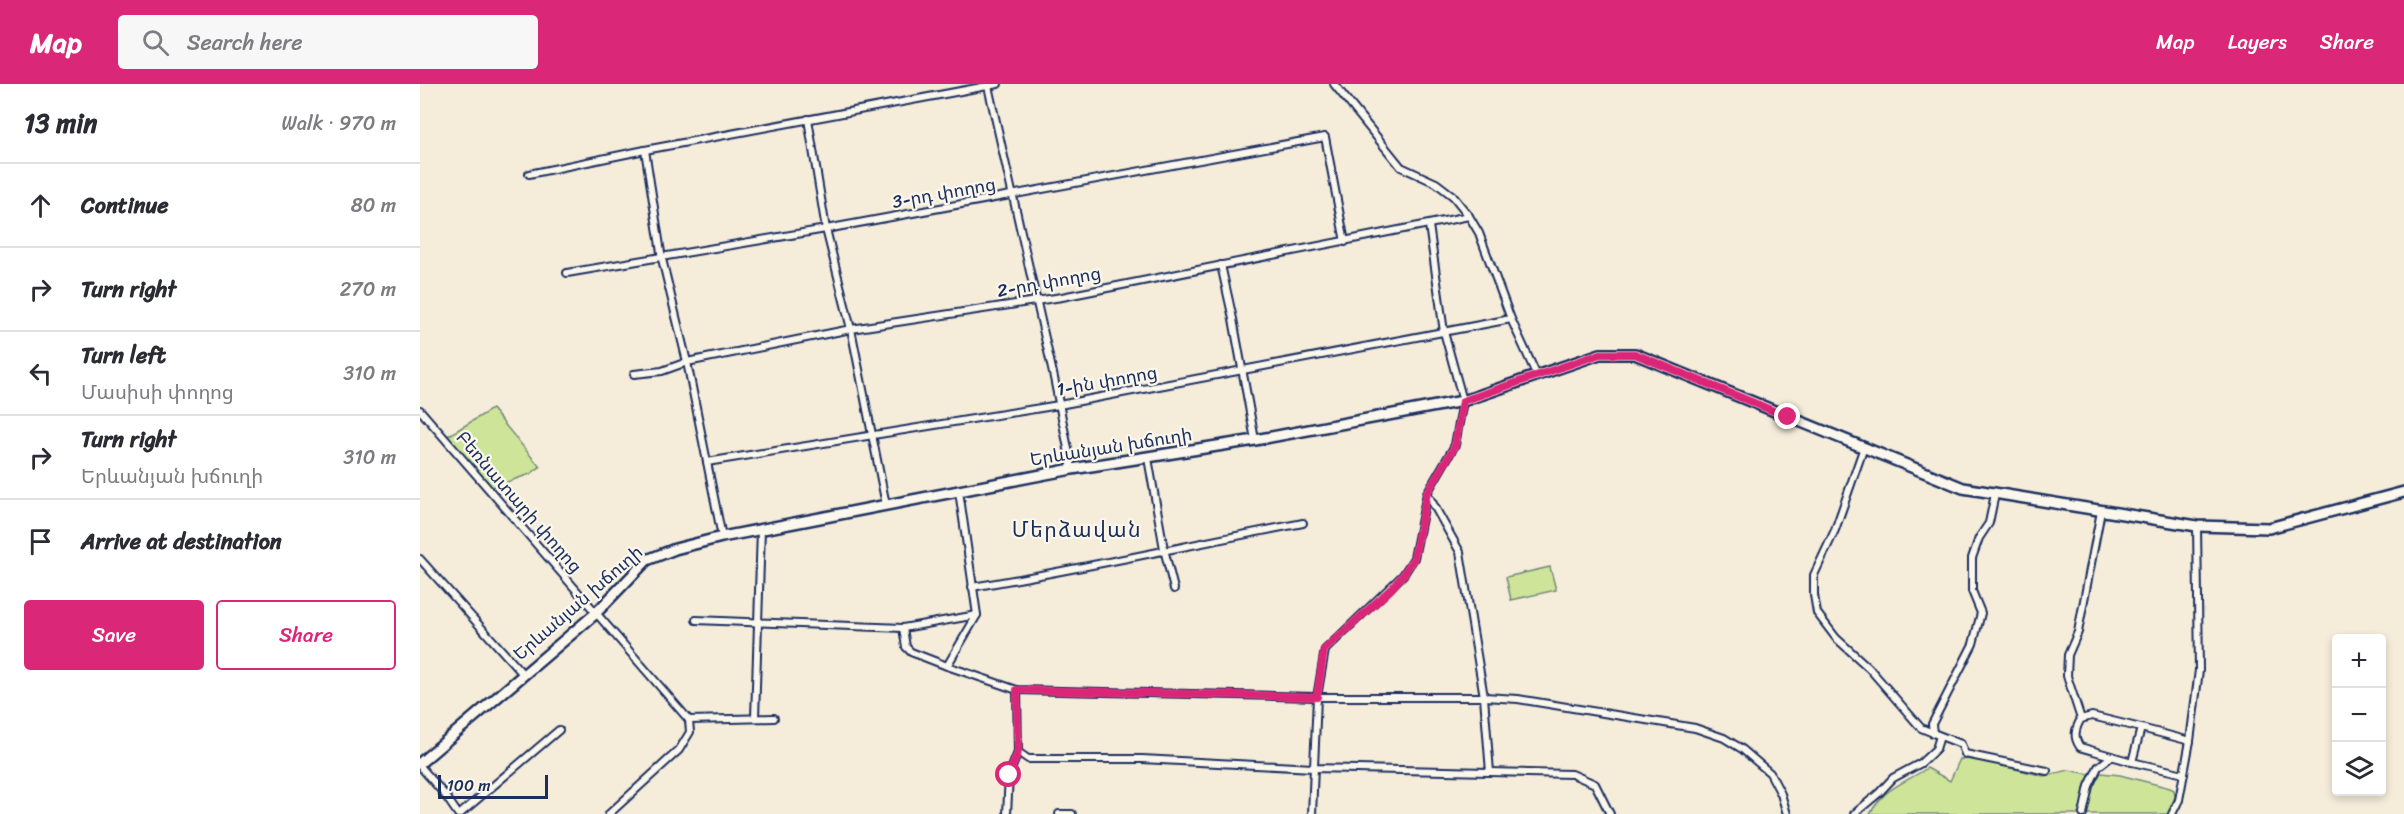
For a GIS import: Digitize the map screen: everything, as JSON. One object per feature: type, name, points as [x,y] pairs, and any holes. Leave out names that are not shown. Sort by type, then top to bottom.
[{"type":"main road","name":"Երևանյան խճուղի","points":[[420,765],[522,673],[595,614],[647,560],[675,549],[761,529],[1072,469],[1255,440],[1463,401],[1600,354],[1635,354],[1963,488],[1995,494],[2197,526],[2270,528],[2404,492]]},
{"type":"street","points":[[529,174],[999,84]]},
{"type":"street","points":[[1334,84],[1401,167],[1436,183],[1453,196],[1469,216],[1479,233],[1511,319],[1537,376]]},
{"type":"street","points":[[988,86],[1072,469]]},
{"type":"street","points":[[808,119],[826,230],[851,329],[886,505]]},
{"type":"street","name":"3-րդ փողոց","points":[[567,273],[826,230],[1325,137],[1345,242]]},
{"type":"street","points":[[645,150],[662,259],[687,362],[722,537]]},
{"type":"street","name":"2-րդ փողոց","points":[[634,374],[662,371],[687,362],[851,329],[1036,301],[1469,216]]},
{"type":"street","points":[[1312,814],[1317,697],[1324,650],[1391,589],[1414,558],[1427,493],[1455,446],[1463,401],[1444,332],[1428,225]]},
{"type":"street","points":[[1221,265],[1255,440]]},
{"type":"street","name":"1-ին փողոց","points":[[707,462],[1059,405],[1511,319]]},
{"type":"street","name":"Բեռնատարի փողոց","points":[[420,410],[689,720]]},
{"type":"street","points":[[1864,447],[1835,531],[1814,575],[1817,613],[1836,638],[1869,668],[1921,729],[1961,744],[1965,754],[2047,771]]},
{"type":"street","points":[[1148,458],[1164,549],[1174,589]]},
{"type":"street","points":[[947,666],[977,615],[959,491]]},
{"type":"street","points":[[1427,493],[1460,552],[1484,697],[1490,772]]},
{"type":"street","points":[[1854,814],[1880,793],[1893,778],[1921,763],[1936,750],[1936,734],[1932,724],[1973,644],[1980,613],[1972,591],[1972,558],[1979,538],[1990,520],[1995,494]]},
{"type":"street","points":[[2101,511],[2080,620],[2068,655],[2067,676],[2081,719],[2075,736],[2080,747],[2184,774]]},
{"type":"street","points":[[972,587],[1068,572],[1164,549],[1303,523]]},
{"type":"street","points":[[2172,814],[2179,800],[2184,774],[2199,670],[2197,526]]},
{"type":"street","points":[[755,718],[761,529]]},
{"type":"street","points":[[420,559],[522,673]]},
{"type":"street","points":[[696,620],[903,628],[977,615]]},
{"type":"street","points":[[903,628],[906,647],[911,652],[1017,690],[1317,697],[1484,697],[1518,699],[1684,726],[1724,738],[1742,748],[1770,773],[1781,794],[1787,814]]},
{"type":"street","points":[[1007,814],[1009,775],[1018,752],[1017,690]]},
{"type":"street","points":[[2081,719],[2092,716],[2190,741]]},
{"type":"street","points":[[609,814],[679,750],[690,732],[689,720],[774,718]]},
{"type":"street","points":[[2132,762],[2141,728]]},
{"type":"street","points":[[420,765],[459,814],[559,730]]},
{"type":"street","points":[[1018,752],[1028,759],[1142,759],[1313,768],[1572,774],[1595,783],[1610,814]]},
{"type":"street","points":[[2083,814],[2089,786],[2098,766],[2112,756]]},
{"type":"street","points":[[1059,814],[1072,814]]},
{"type":"green space","points":[[492,409],[540,467],[530,474],[490,488],[446,437]]},
{"type":"green space","points":[[1550,567],[1556,590],[1511,600],[1506,577]]},
{"type":"green space","points":[[1960,759],[1978,760],[2044,776],[2069,770],[2089,774],[2089,784],[2081,814],[1870,814],[1888,792],[1927,768],[1950,781]]},
{"type":"green space","points":[[2101,773],[2120,775],[2174,790],[2175,797],[2168,814],[2085,814],[2091,789]]},
{"type":"district","name":"Մերձավան","points":[[1077,530]]},
{"type":"route","points":[[1009,775],[1018,752],[1017,690],[1317,697],[1324,650],[1391,589],[1414,558],[1427,493],[1455,446],[1463,401],[1600,354],[1635,354],[1788,417]]}]
